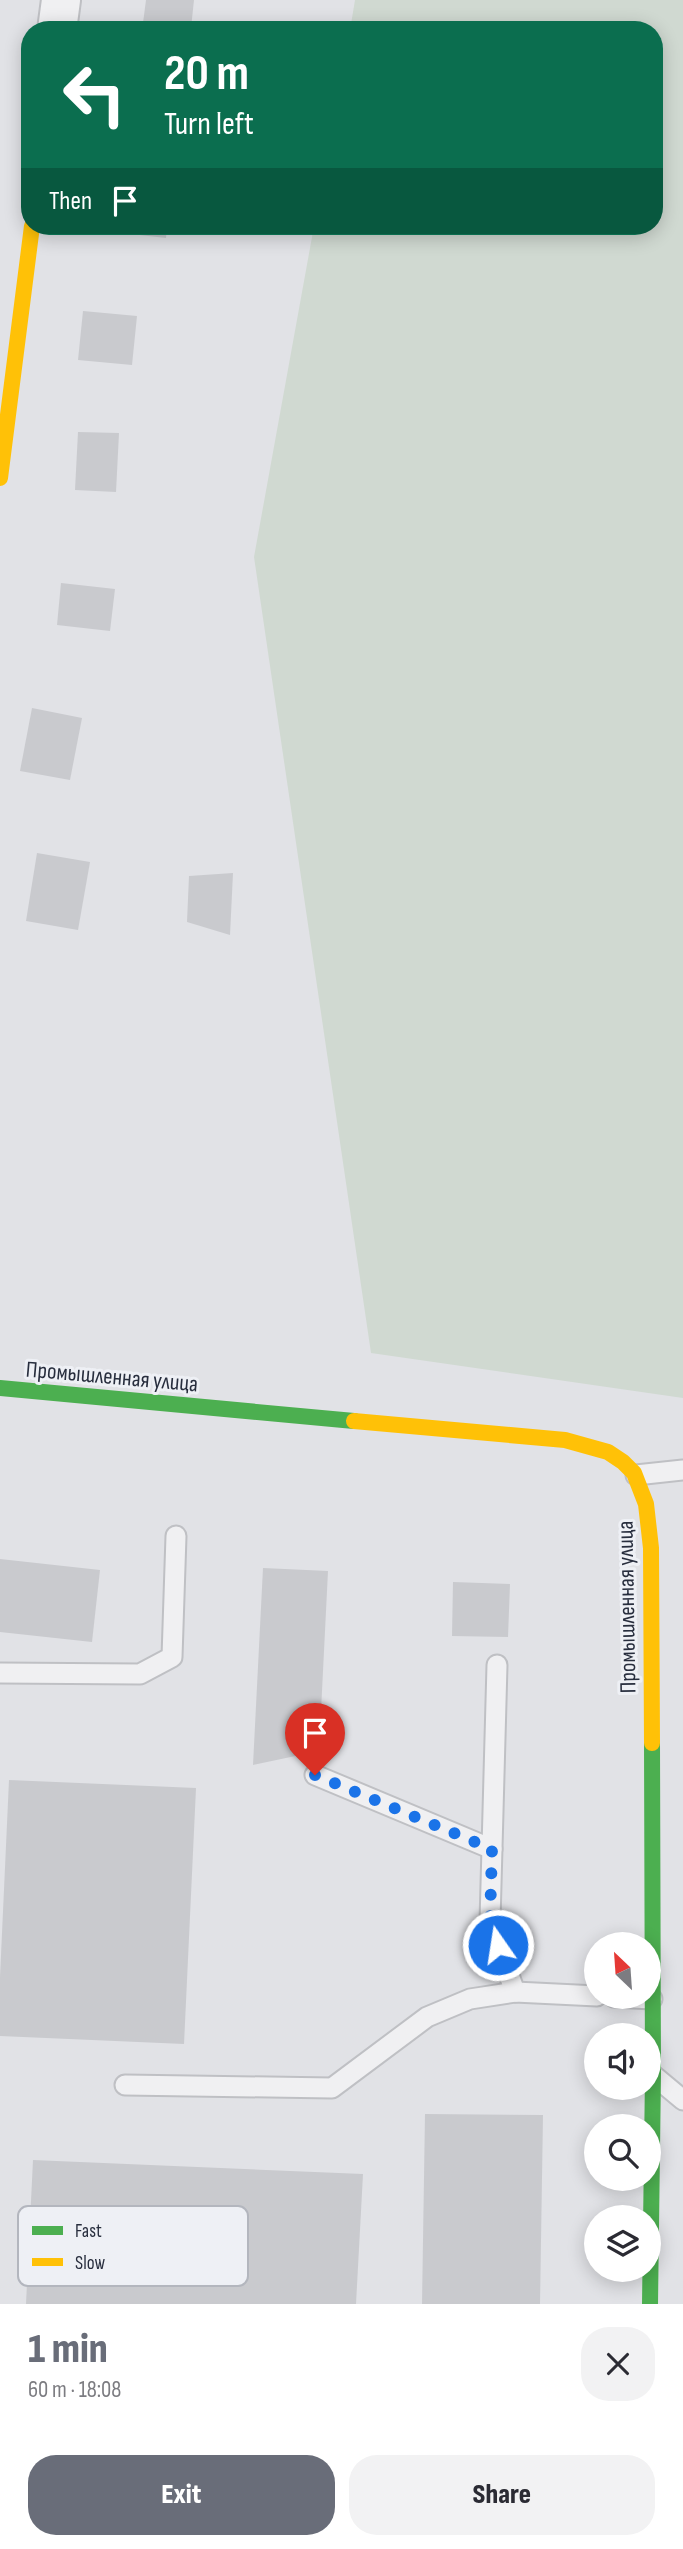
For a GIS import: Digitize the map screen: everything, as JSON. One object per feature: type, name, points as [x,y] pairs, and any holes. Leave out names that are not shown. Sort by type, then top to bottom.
[{"type":"street","points":[[58,21],[61,0]]},
{"type":"street","points":[[0,478],[31,235]]},
{"type":"street","name":"Промышленная улица","points":[[0,1388],[565,1440],[594,1445],[619,1457],[636,1475],[649,1519],[652,1932]]},
{"type":"street","name":"Промышленная улица","points":[[650,2304],[653,2100]]},
{"type":"lane","points":[[636,1475],[683,1470]]},
{"type":"lane","points":[[0,1673],[140,1674],[172,1657],[176,1536]]},
{"type":"lane","points":[[497,1665],[490,1921],[515,1992]]},
{"type":"lane","points":[[315,1775],[492,1849]]},
{"type":"lane","points":[[125,2085],[332,2088],[427,2017],[470,1999],[515,1992],[584,1995]]},
{"type":"lane","points":[[661,2081],[683,2100]]},
{"type":"shaded area","points":[[355,0],[683,0],[683,1398],[371,1353],[254,557],[312,235],[663,235],[663,21],[352,21]]},
{"type":"building","points":[[146,0],[194,0],[192,21],[143,21]]},
{"type":"building","points":[[140,235],[166,235],[166,238]]},
{"type":"building","points":[[83,311],[137,316],[132,365],[78,360]]},
{"type":"building","points":[[78,432],[119,433],[116,492],[75,490]]},
{"type":"building","points":[[61,583],[115,589],[110,631],[57,625]]},
{"type":"building","points":[[32,708],[82,718],[70,780],[20,771]]},
{"type":"building","points":[[37,853],[90,862],[78,930],[26,921]]},
{"type":"building","points":[[233,873],[230,935],[187,922],[189,876]]},
{"type":"building","points":[[0,1559],[100,1570],[92,1642],[0,1632]]},
{"type":"building","points":[[263,1568],[328,1571],[319,1751],[253,1765]]},
{"type":"building","points":[[453,1582],[510,1584],[508,1637],[452,1636]]},
{"type":"building","points":[[9,1780],[196,1788],[184,2044],[0,2036]]},
{"type":"building","points":[[425,2114],[543,2115],[540,2304],[422,2304]]},
{"type":"building","points":[[33,2160],[363,2174],[356,2304],[26,2304],[27,2286],[248,2286],[248,2206],[31,2206]]},
{"type":"traffic: fast","points":[[0,1388],[354,1421]]},
{"type":"traffic: fast","points":[[650,2304],[653,2074],[652,1743]]},
{"type":"traffic: slow","points":[[0,478],[31,235]]},
{"type":"traffic: slow","points":[[354,1421],[565,1440],[608,1452],[634,1473],[646,1504],[651,1548],[652,1743]]},
{"type":"route","points":[[315,1775],[492,1849],[490,1921],[498,1945]]}]
